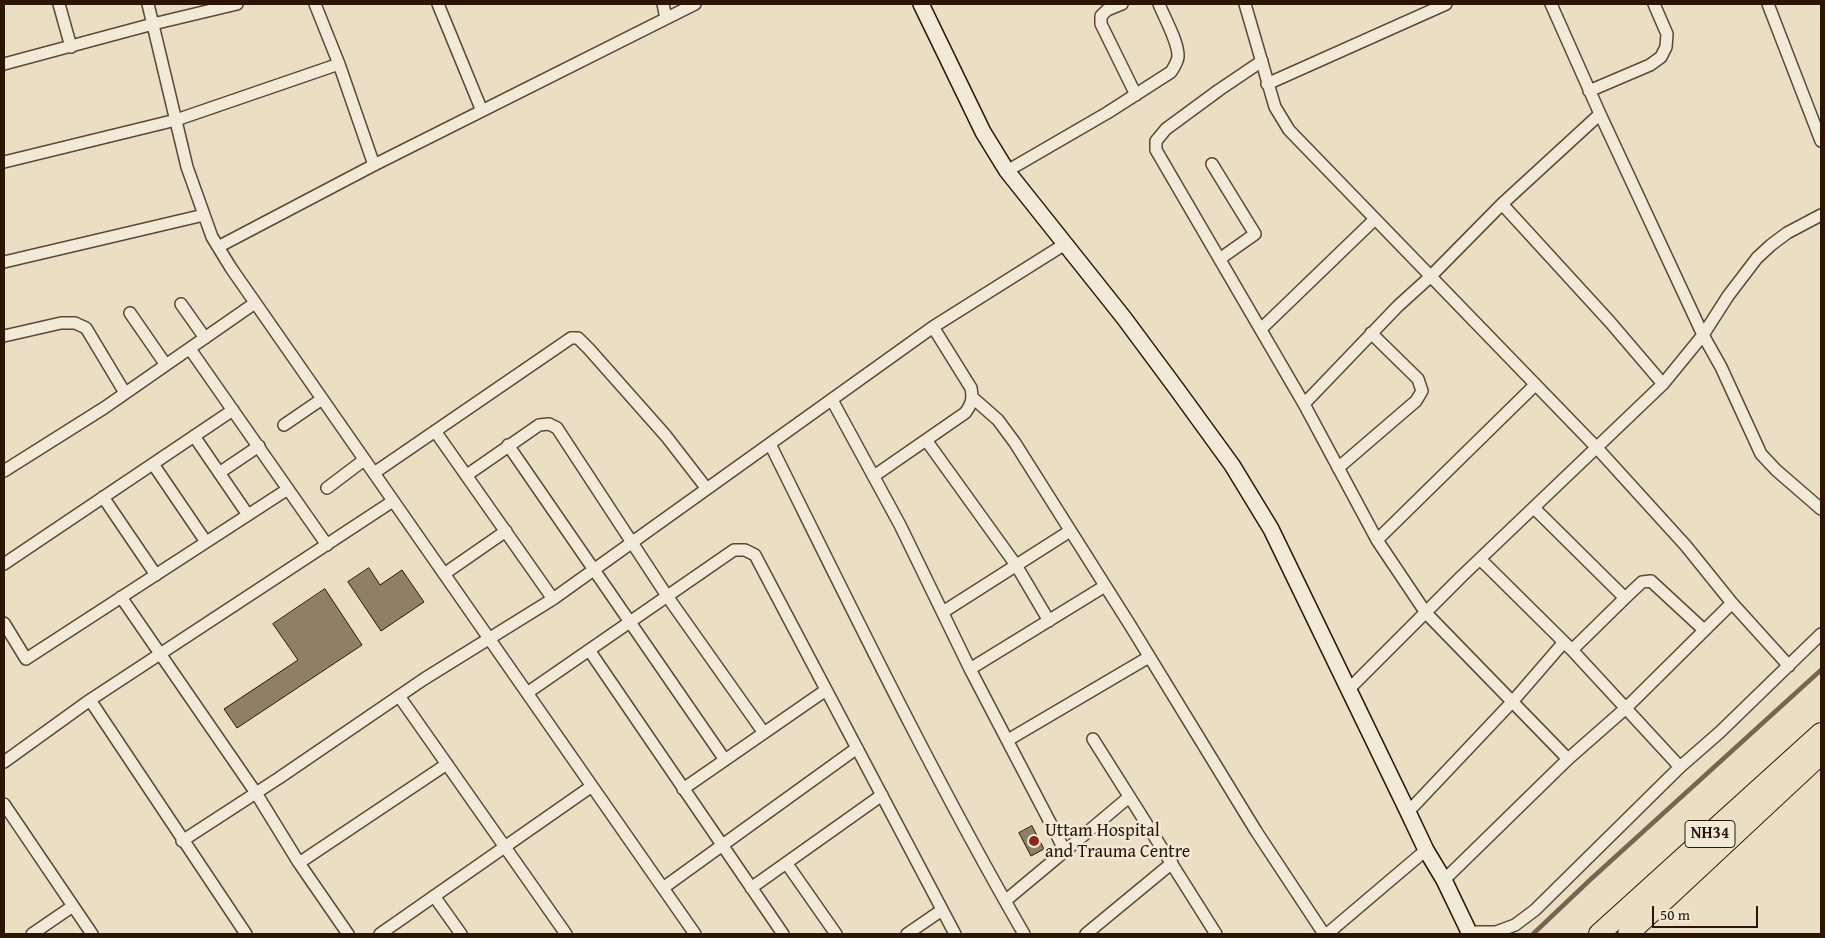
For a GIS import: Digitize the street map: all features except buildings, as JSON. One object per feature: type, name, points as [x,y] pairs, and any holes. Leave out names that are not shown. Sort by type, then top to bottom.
[{"type":"highway","name":"NH34","points":[[1599,934],[1821,733]]},
{"type":"highway","name":"NH34","points":[[1628,934],[1821,754]]},
{"type":"street","points":[[59,4],[71,47]]},
{"type":"street","points":[[148,4],[187,167],[212,237],[255,303],[695,934]]},
{"type":"street","points":[[315,4],[339,64],[374,165]]},
{"type":"street","points":[[438,4],[482,111]]},
{"type":"street","points":[[663,4],[666,18]]},
{"type":"street","points":[[218,247],[374,165],[695,4]]},
{"type":"street","points":[[921,4],[983,132],[1007,171],[1124,318],[1232,465],[1271,529],[1426,850],[1444,880],[1468,933],[1496,932],[1514,925],[1535,910],[1680,767],[1720,732],[1821,634]]},
{"type":"street","points":[[1122,4],[1106,10],[1101,16],[1101,24],[1136,95]]},
{"type":"street","points":[[1007,171],[1136,95],[1170,72],[1176,64],[1177,48],[1159,4]]},
{"type":"street","points":[[1267,84],[1446,4]]},
{"type":"street","points":[[1552,4],[1600,114],[1761,454],[1776,470],[1821,509]]},
{"type":"street","points":[[1590,90],[1650,65],[1661,57],[1666,48],[1667,34],[1654,4]]},
{"type":"street","points":[[1768,4],[1821,141]]},
{"type":"street","points":[[4,64],[229,5]]},
{"type":"street","points":[[1249,5],[1267,84],[1275,107],[1289,130],[1374,220],[1597,448],[1686,546],[1732,603],[1789,666]]},
{"type":"street","points":[[1262,61],[1166,129],[1156,141],[1156,150],[1221,258],[1304,404],[1377,540],[1426,613],[1568,759]]},
{"type":"street","points":[[4,162],[176,120],[339,64]]},
{"type":"street","points":[[1304,404],[1371,333],[1502,204],[1600,114]]},
{"type":"street","points":[[1212,164],[1255,234],[1221,258]]},
{"type":"street","points":[[1502,204],[1610,322],[1663,384]]},
{"type":"street","points":[[4,262],[204,215]]},
{"type":"street","points":[[1348,690],[1480,559],[1663,384],[1703,335],[1728,296],[1757,258],[1771,244],[1821,215]]},
{"type":"street","points":[[1261,329],[1374,220]]},
{"type":"street","points":[[182,841],[399,696],[553,598],[933,327],[1065,244]]},
{"type":"street","points":[[4,471],[125,393],[255,303]]},
{"type":"street","points":[[181,304],[205,338]]},
{"type":"street","points":[[130,313],[166,365]]},
{"type":"street","points":[[4,336],[61,322],[75,323],[86,328],[125,393]]},
{"type":"street","points":[[933,327],[971,388],[973,398],[998,420],[1015,443],[1256,831],[1324,934]]},
{"type":"street","points":[[1338,468],[1416,401],[1422,391],[1418,379],[1371,333]]},
{"type":"street","points":[[374,474],[435,430],[511,381],[571,338],[578,338],[666,436],[707,489]]},
{"type":"street","points":[[190,348],[327,544]]},
{"type":"street","points":[[1377,540],[1535,385]]},
{"type":"street","points":[[874,476],[965,413],[973,398]]},
{"type":"street","points":[[284,425],[322,399]]},
{"type":"street","points":[[832,400],[900,525],[970,669],[1065,850]]},
{"type":"street","points":[[4,564],[233,410]]},
{"type":"street","points":[[467,474],[538,425],[549,424],[556,428],[667,596],[764,733]]},
{"type":"street","points":[[435,430],[553,598]]},
{"type":"street","points":[[194,436],[248,516]]},
{"type":"street","points":[[926,440],[1016,565],[1049,621]]},
{"type":"street","points":[[770,444],[888,680],[1024,934]]},
{"type":"street","points":[[508,445],[725,760]]},
{"type":"street","points":[[219,473],[259,446]]},
{"type":"street","points":[[328,488],[364,460]]},
{"type":"street","points":[[153,464],[206,542]]},
{"type":"street","points":[[4,623],[26,659],[288,489]]},
{"type":"street","points":[[103,497],[156,575]]},
{"type":"street","points":[[4,762],[90,700],[394,501]]},
{"type":"street","points":[[1534,508],[1625,598]]},
{"type":"street","points":[[444,574],[506,531]]},
{"type":"street","points":[[943,612],[1070,531]]},
{"type":"street","points":[[527,694],[734,550],[745,550],[755,555],[955,934]]},
{"type":"street","points":[[1480,559],[1568,646],[1680,767]]},
{"type":"street","points":[[1408,812],[1568,646],[1642,582],[1651,581],[1704,630]]},
{"type":"street","points":[[970,669],[1105,586]]},
{"type":"street","points":[[121,597],[256,793],[299,863],[348,934]]},
{"type":"street","points":[[1444,880],[1568,759],[1626,708],[1732,603]]},
{"type":"street","points":[[589,650],[783,934]]},
{"type":"street","points":[[1008,740],[1149,657]]},
{"type":"street","points":[[683,789],[826,690]]},
{"type":"street","points":[[399,696],[566,934]]},
{"type":"street","points":[[90,700],[182,841],[246,934]]},
{"type":"street","points":[[1093,739],[1216,934]]},
{"type":"street","points":[[663,888],[857,748]]},
{"type":"street","points":[[299,863],[447,764]]},
{"type":"street","points":[[380,934],[592,786]]},
{"type":"street","points":[[751,888],[882,795]]},
{"type":"street","points":[[1005,901],[1130,797]]},
{"type":"street","points":[[4,804],[92,934]]},
{"type":"street","points":[[1328,934],[1426,850]]},
{"type":"street","points":[[1086,934],[1172,863]]},
{"type":"street","points":[[787,864],[836,934]]},
{"type":"street","points":[[434,896],[461,934]]},
{"type":"street","points":[[32,934],[73,906]]},
{"type":"street","points":[[907,934],[942,910]]},
{"type":"waterway","points":[[1533,934],[1821,670]]},
{"type":"place","name":"Uttam Hospital and Trauma Centre","points":[[1034,841]]}]
